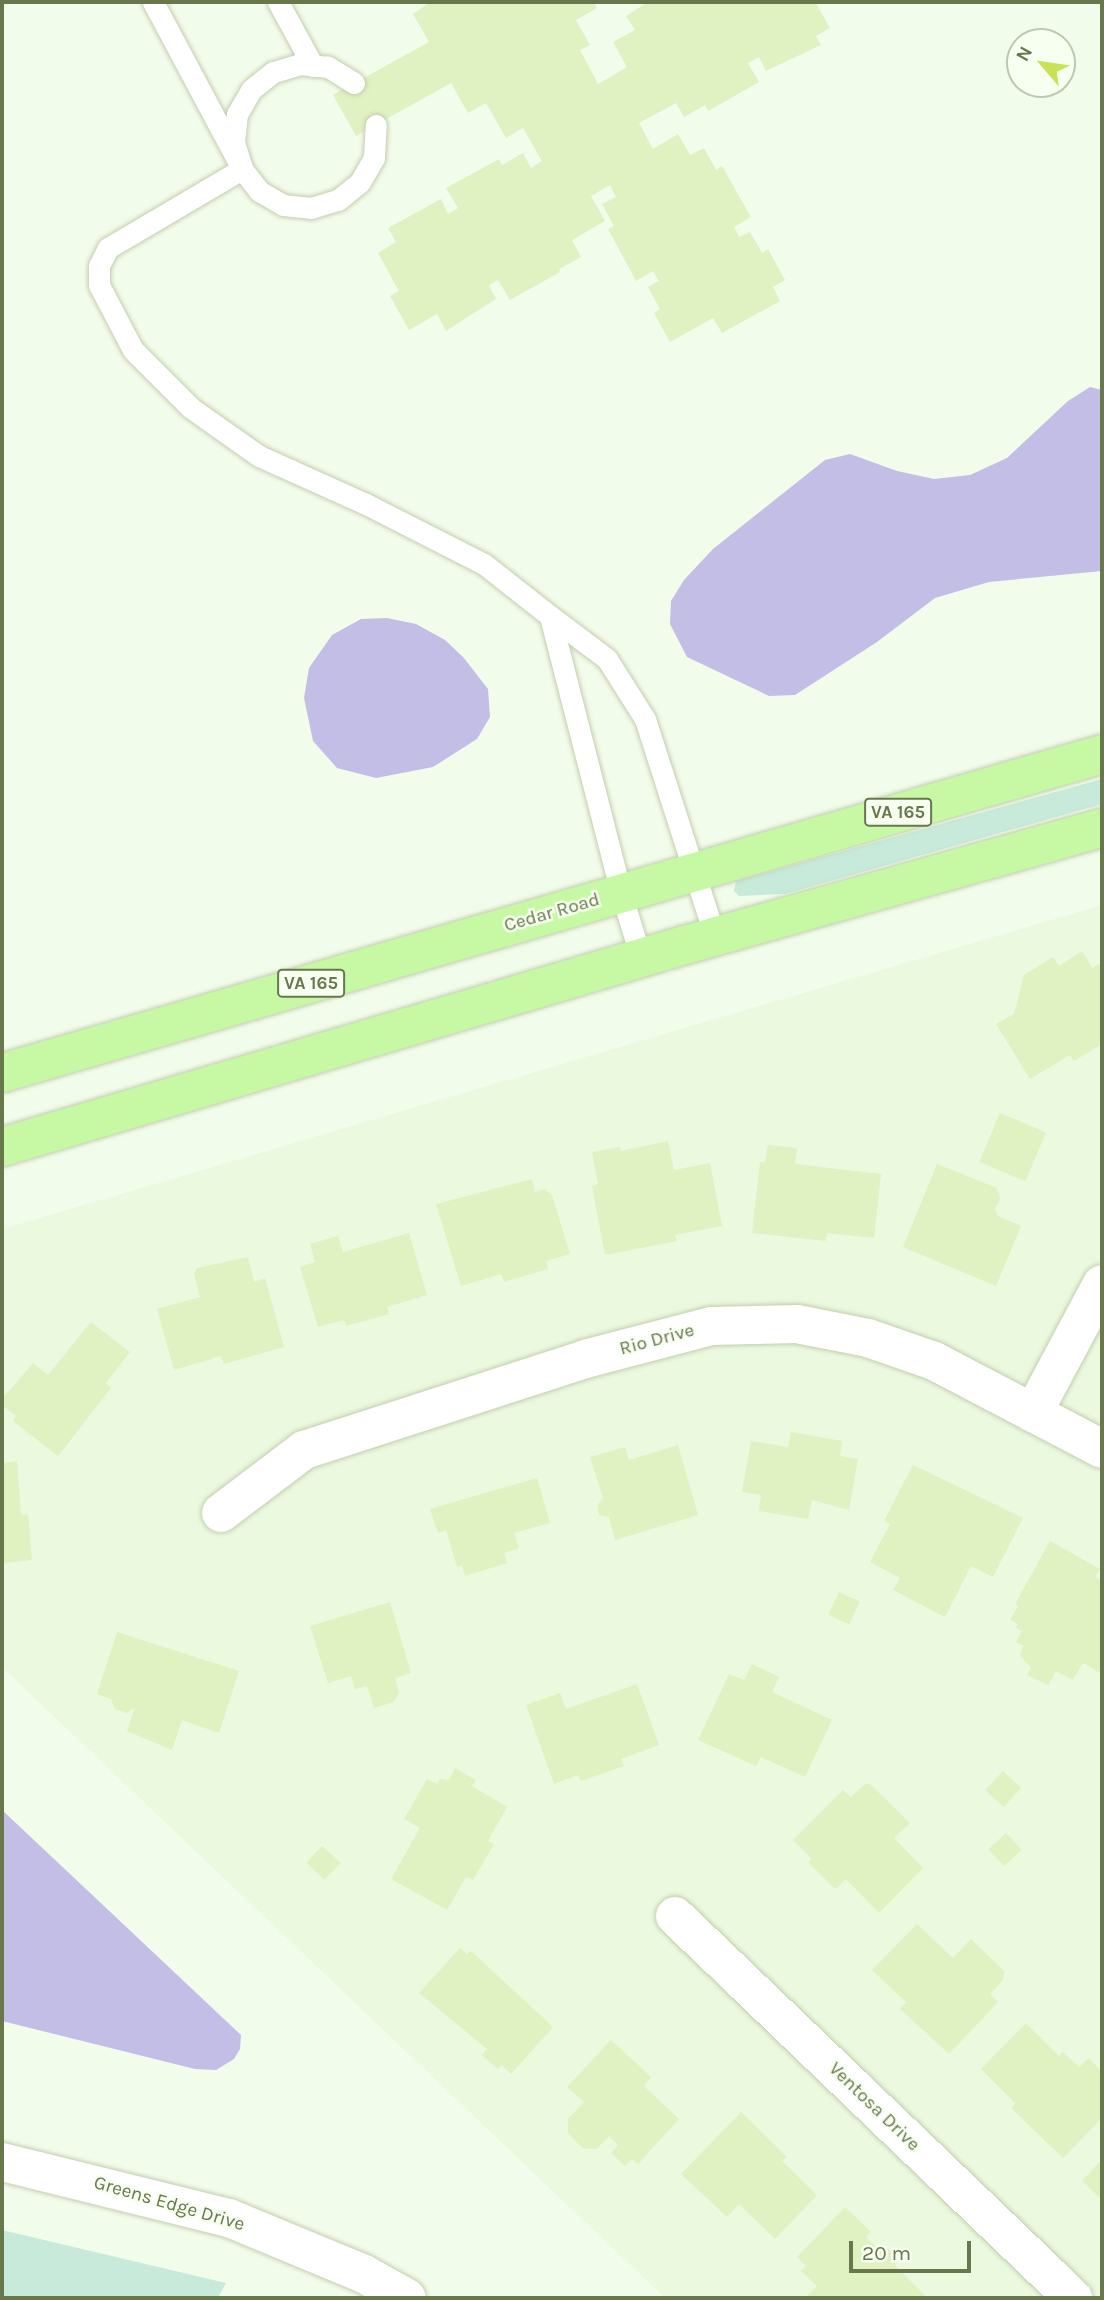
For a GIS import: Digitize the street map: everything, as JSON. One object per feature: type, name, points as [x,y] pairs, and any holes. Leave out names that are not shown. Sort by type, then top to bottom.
[{"type":"main road","name":"Cedar Road","points":[[2,1073],[1102,754]]},
{"type":"main road","points":[[2,1147],[641,958],[1102,828]]},
{"type":"street","points":[[1033,1413],[1102,1284]]},
{"type":"street","name":"Rio Drive","points":[[220,1513],[304,1450],[585,1359],[712,1326],[797,1324],[868,1338],[934,1361],[1102,1449]]},
{"type":"street","name":"Ventosa Drive","points":[[676,1916],[1073,2298]]},
{"type":"street","name":"Greens Edge Drive","points":[[2,2162],[229,2218],[364,2274],[407,2298]]},
{"type":"lane","points":[[153,2],[242,169],[259,191],[283,205],[311,208],[338,200],[360,182],[374,158],[376,125]]},
{"type":"lane","points":[[278,2],[313,66]]},
{"type":"lane","points":[[242,169],[233,142],[237,114],[251,90],[273,72],[300,64],[328,67],[354,83]]},
{"type":"lane","points":[[242,169],[108,248],[99,266],[99,285],[133,350],[191,408],[259,456],[366,504],[484,564],[607,659],[631,692],[645,719],[715,937]]},
{"type":"lane","points":[[550,616],[621,893],[641,958]]},
{"type":"shaded area","points":[[1090,387],[1102,390],[1102,571],[989,582],[935,598],[877,642],[795,695],[769,696],[687,657],[670,624],[671,601],[684,580],[713,549],[825,460],[850,454],[897,471],[934,479],[970,475],[1007,458],[1068,401]]},
{"type":"shaded area","points":[[387,618],[416,624],[445,640],[463,657],[488,689],[490,717],[477,739],[433,767],[376,778],[337,768],[313,741],[304,698],[309,668],[332,635],[361,619]]},
{"type":"shaded area","points":[[1102,779],[1102,804],[785,894],[739,896],[734,891],[736,881]]},
{"type":"shaded area","points":[[1102,905],[1102,2298],[665,2298],[2,1667],[2,1229]]},
{"type":"shaded area","points":[[2,1810],[241,2035],[240,2049],[234,2059],[216,2070],[195,2069],[2,2021]]},
{"type":"shaded area","points":[[2,2230],[226,2283],[218,2298],[2,2298]]},
{"type":"building","points":[[430,2],[594,2],[597,8],[576,20],[590,45],[580,50],[598,84],[627,67],[613,42],[635,30],[626,16],[648,2],[815,2],[830,28],[816,36],[821,45],[766,71],[759,57],[748,63],[759,82],[708,111],[705,105],[684,117],[676,103],[639,123],[653,149],[678,134],[690,155],[704,148],[716,170],[722,166],[751,217],[734,227],[739,237],[750,232],[762,253],[768,249],[785,280],[773,287],[780,301],[722,333],[713,318],[670,342],[654,313],[660,309],[648,287],[659,281],[653,271],[636,281],[608,229],[614,226],[602,204],[616,197],[610,185],[591,196],[605,221],[572,240],[581,257],[510,300],[498,280],[489,285],[496,299],[446,331],[437,314],[409,330],[390,296],[399,291],[378,253],[396,242],[388,228],[441,199],[448,214],[458,208],[446,188],[499,159],[502,165],[523,153],[531,168],[542,161],[523,128],[506,138],[486,103],[468,113],[451,83],[356,136],[333,95],[429,42],[413,14]]},
{"type":"building","points":[[1082,951],[1092,968],[1101,963],[1102,965],[1102,1044],[1074,1061],[1070,1055],[1030,1079],[996,1024],[1014,1014],[1024,975],[1053,957],[1059,966]]},
{"type":"building","points":[[1000,1113],[1046,1133],[1025,1181],[979,1162]]},
{"type":"building","points":[[668,1141],[674,1170],[710,1163],[722,1226],[675,1235],[677,1241],[605,1255],[592,1186],[598,1184],[592,1152],[620,1147],[621,1151]]},
{"type":"building","points":[[768,1145],[797,1148],[795,1164],[881,1174],[874,1238],[827,1233],[826,1241],[752,1233],[760,1162],[765,1162]]},
{"type":"building","points":[[937,1164],[997,1188],[1000,1199],[995,1209],[998,1216],[1021,1226],[996,1286],[903,1247]]},
{"type":"building","points":[[532,1179],[535,1192],[545,1189],[552,1195],[570,1254],[546,1261],[548,1269],[504,1282],[501,1274],[461,1286],[436,1204]]},
{"type":"building","points":[[409,1233],[427,1295],[387,1307],[389,1314],[346,1326],[344,1320],[318,1327],[300,1267],[315,1262],[310,1244],[338,1236],[343,1252]]},
{"type":"building","points":[[248,1257],[254,1282],[265,1278],[284,1347],[224,1364],[221,1356],[174,1370],[157,1309],[200,1297],[194,1274],[197,1268]]},
{"type":"building","points":[[91,1322],[130,1352],[106,1383],[111,1388],[58,1456],[13,1421],[16,1416],[2,1405],[2,1399],[33,1363],[48,1375]]},
{"type":"building","points":[[791,1432],[842,1441],[840,1456],[858,1459],[849,1510],[812,1500],[808,1519],[759,1511],[761,1495],[742,1492],[751,1441],[788,1447]]},
{"type":"building","points":[[678,1445],[698,1515],[615,1540],[609,1517],[599,1515],[597,1506],[603,1498],[590,1457],[625,1447],[629,1460]]},
{"type":"building","points":[[17,1461],[21,1515],[28,1514],[32,1560],[2,1563],[2,1463]]},
{"type":"building","points":[[913,1465],[1023,1518],[993,1577],[971,1566],[945,1617],[893,1590],[900,1578],[870,1562],[890,1524],[884,1521]]},
{"type":"building","points":[[537,1478],[550,1523],[514,1533],[519,1548],[504,1553],[507,1563],[465,1576],[462,1566],[457,1567],[446,1530],[438,1533],[430,1509]]},
{"type":"building","points":[[1050,1541],[1100,1569],[1095,1577],[1102,1581],[1102,1674],[1083,1663],[1073,1680],[1056,1671],[1048,1685],[1027,1675],[1031,1668],[1020,1655],[1023,1646],[1016,1642],[1022,1631],[1016,1628],[1018,1624],[1010,1620],[1018,1606],[1015,1604]]},
{"type":"building","points":[[839,1592],[860,1602],[849,1624],[828,1615]]},
{"type":"building","points":[[390,1602],[411,1673],[395,1678],[399,1693],[394,1702],[374,1708],[367,1686],[355,1689],[351,1676],[328,1683],[310,1626]]},
{"type":"building","points":[[117,1632],[239,1671],[219,1733],[182,1720],[172,1750],[127,1731],[135,1707],[127,1713],[115,1709],[111,1699],[97,1694]]},
{"type":"building","points":[[752,1664],[779,1677],[772,1692],[832,1720],[805,1777],[761,1757],[756,1766],[698,1740],[729,1674],[744,1680]]},
{"type":"building","points":[[637,1684],[659,1745],[621,1759],[624,1766],[581,1781],[578,1775],[554,1784],[526,1705],[560,1693],[566,1709]]},
{"type":"building","points":[[455,1768],[476,1780],[472,1786],[507,1807],[488,1841],[494,1844],[473,1880],[466,1877],[447,1910],[391,1879],[420,1828],[404,1819],[427,1779],[437,1784],[440,1779],[449,1780]]},
{"type":"building","points":[[1003,1771],[1021,1788],[1004,1807],[985,1790]]},
{"type":"building","points":[[865,1784],[870,1784],[910,1823],[894,1838],[923,1868],[879,1913],[846,1879],[835,1889],[808,1862],[812,1859],[793,1840],[843,1790],[851,1797]]},
{"type":"building","points":[[1006,1833],[1022,1850],[1004,1866],[988,1849]]},
{"type":"building","points":[[322,1846],[340,1863],[325,1880],[306,1863]]},
{"type":"building","points":[[917,1924],[953,1958],[971,1939],[1004,1971],[1003,1980],[990,1994],[998,2002],[949,2054],[900,2009],[906,2002],[872,1970]]},
{"type":"building","points":[[460,1948],[467,1954],[471,1951],[553,2027],[511,2074],[501,2065],[498,2069],[482,2055],[487,2049],[419,1993]]},
{"type":"building","points":[[1026,2023],[1059,2056],[1063,2052],[1079,2067],[1089,2058],[1102,2072],[1102,2118],[1063,2158],[1011,2108],[1015,2103],[981,2069]]},
{"type":"building","points":[[611,2040],[651,2077],[644,2086],[679,2119],[638,2164],[632,2159],[625,2166],[611,2153],[618,2145],[609,2136],[596,2149],[583,2148],[568,2133],[568,2119],[584,2102],[567,2087]]},
{"type":"building","points":[[741,2112],[787,2157],[782,2161],[817,2195],[775,2239],[739,2204],[727,2217],[681,2174]]},
{"type":"building","points":[[1102,2159],[1102,2200],[1082,2181]]},
{"type":"building","points":[[845,2207],[871,2232],[866,2237],[881,2252],[886,2247],[900,2260],[895,2265],[927,2298],[805,2298],[817,2286],[801,2271],[806,2266],[797,2257]]}]
